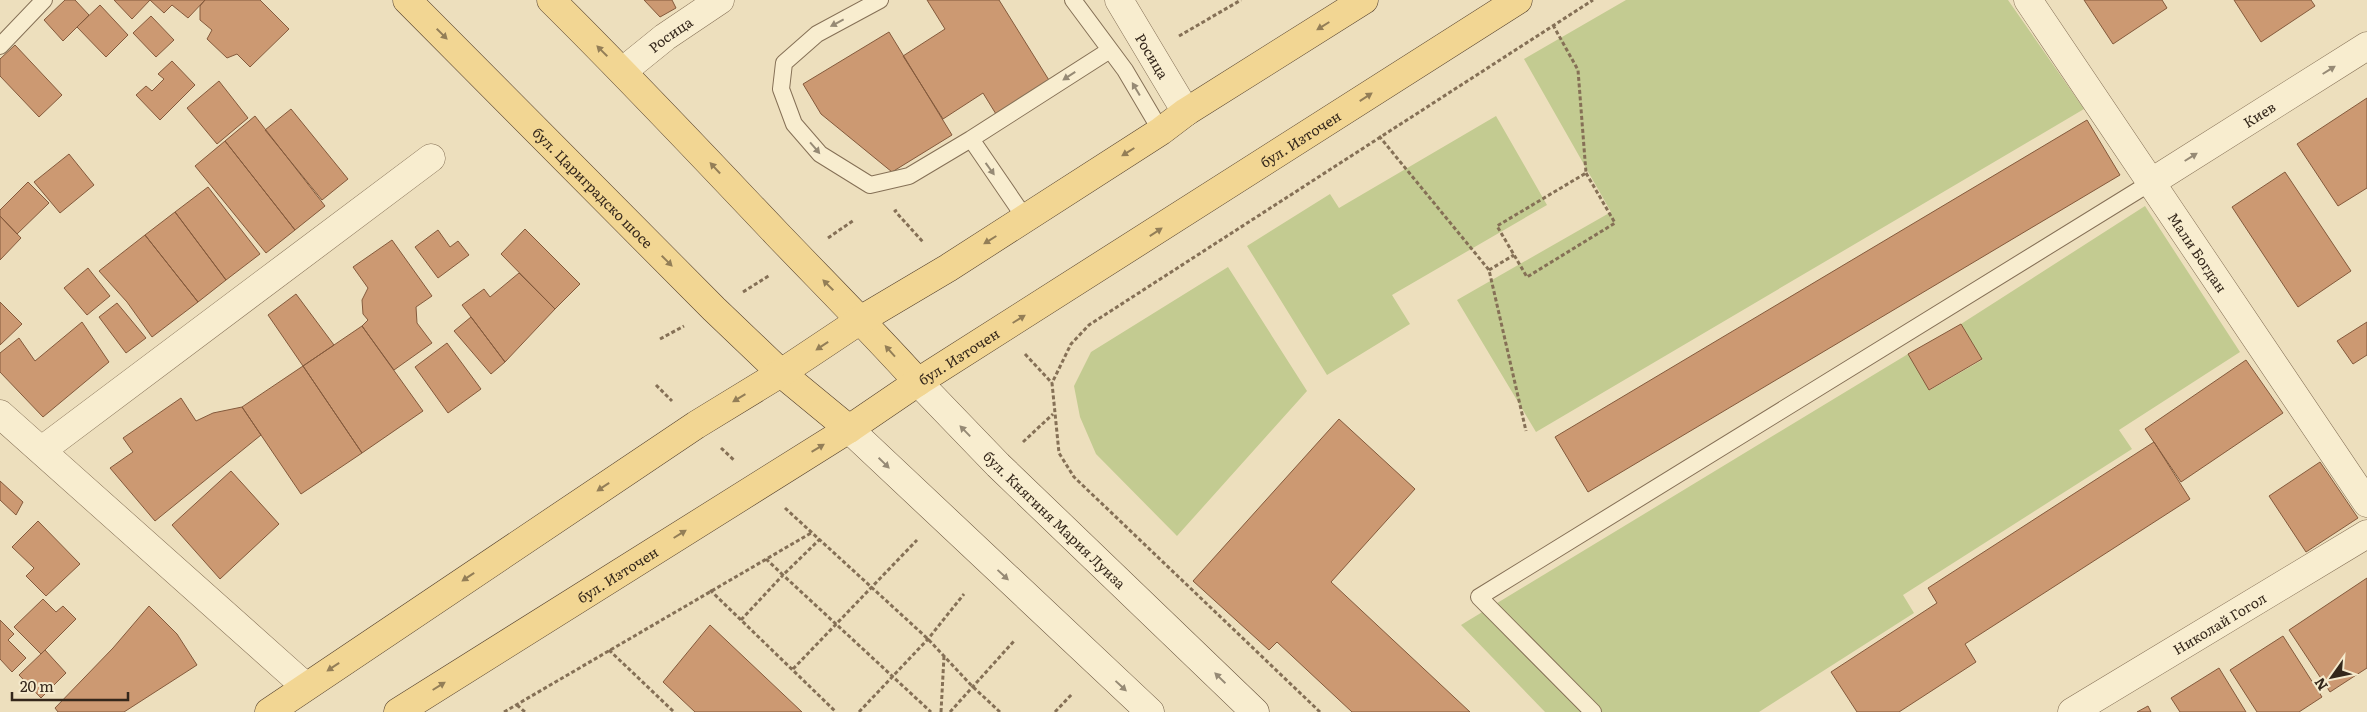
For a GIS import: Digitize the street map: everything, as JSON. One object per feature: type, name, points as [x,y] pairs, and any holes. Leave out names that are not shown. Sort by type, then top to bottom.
[{"type":"main road","name":"бул. Цариградско шосе","points":[[407,0],[714,309],[781,373]]},
{"type":"main road","points":[[551,0],[623,71],[799,257],[862,319]]},
{"type":"main road","points":[[268,712],[696,424],[781,373],[862,319],[948,268],[1161,131],[1186,112],[1364,0]]},
{"type":"main road","name":"бул. Източен","points":[[398,712],[849,429],[918,382],[1518,0]]},
{"type":"main road","name":"бул. Княгиня Мария Луиза","points":[[862,319],[918,382]]},
{"type":"main road","points":[[781,373],[849,429]]},
{"type":"street","name":"Росица","points":[[623,71],[665,37],[720,0]]},
{"type":"street","name":"Росица","points":[[1119,0],[1186,112]]},
{"type":"street","name":"Мали Богдан","points":[[2028,0],[2367,503]]},
{"type":"street","name":"Киев","points":[[2150,183],[2367,46]]},
{"type":"street","points":[[42,450],[431,158]]},
{"type":"street","name":"бул. Княгиня Мария Луиза","points":[[918,382],[998,465],[1255,712]]},
{"type":"street","points":[[0,414],[305,686]]},
{"type":"street","points":[[849,429],[1150,712]]},
{"type":"street","name":"Николай Гогол","points":[[2072,712],[2367,534]]},
{"type":"lane","points":[[0,46],[44,0]]},
{"type":"lane","points":[[880,0],[817,34],[784,63],[781,89],[794,124],[820,154],[870,185],[909,176],[971,139],[1110,50]]},
{"type":"lane","points":[[1073,0],[1110,50],[1161,131]]},
{"type":"lane","points":[[971,139],[1025,218]]},
{"type":"lane","points":[[1593,712],[1479,597],[2150,183]]},
{"type":"path","points":[[1320,712],[1074,478],[1059,453],[1052,383],[1071,344],[1089,325],[1379,136],[1593,0]]},
{"type":"path","points":[[1553,25],[1578,70],[1586,173],[1615,223],[1527,277],[1497,226],[1586,173]]},
{"type":"path","points":[[1379,136],[1489,270],[1526,431]]},
{"type":"path","points":[[895,211],[948,268]]},
{"type":"path","points":[[660,339],[714,309],[799,257],[854,220]]},
{"type":"path","points":[[1489,270],[1514,254]]},
{"type":"path","points":[[1003,329],[1052,383]]},
{"type":"path","points":[[504,712],[710,590],[811,533],[820,539],[928,638],[972,686],[1000,712]]},
{"type":"path","points":[[741,620],[820,539]]},
{"type":"path","points":[[793,669],[910,547]]},
{"type":"path","points":[[766,559],[931,712]]},
{"type":"path","points":[[710,590],[836,712]]},
{"type":"path","points":[[859,712],[928,638],[964,594]]},
{"type":"path","points":[[950,712],[1014,640]]},
{"type":"path","points":[[609,650],[674,712]]},
{"type":"path","points":[[941,712],[944,656]]},
{"type":"path","points":[[1055,712],[1072,694]]},
{"type":"path","points":[[517,704],[525,712]]},
{"type":"green space","points":[[1626,0],[2008,0],[2084,109],[1536,432],[1457,300],[1611,212],[1524,59]]},
{"type":"green space","points":[[1496,116],[1547,205],[1392,295],[1410,324],[1327,375],[1247,246],[1330,194],[1339,208]]},
{"type":"green space","points":[[2145,206],[2240,352],[2119,430],[2132,449],[1903,595],[1914,613],[1759,712],[1545,712],[1461,625],[1908,354],[1930,390],[1982,360],[1961,324]]},
{"type":"green space","points":[[1228,267],[1307,391],[1177,536],[1096,454],[1080,417],[1074,386],[1091,352]]},
{"type":"building","points":[[65,0],[75,0],[89,15],[63,41],[44,20]]},
{"type":"building","points":[[114,0],[150,0],[132,19]]},
{"type":"building","points":[[150,0],[205,0],[188,18],[172,5],[164,13]]},
{"type":"building","points":[[205,0],[260,0],[289,29],[250,67],[237,54],[227,58],[207,39],[212,30],[200,20],[200,6]]},
{"type":"building","points":[[644,0],[672,0],[676,8],[660,17]]},
{"type":"building","points":[[927,0],[999,0],[1057,93],[1004,127],[983,93],[943,119],[903,56],[945,29]]},
{"type":"building","points":[[2084,0],[2162,0],[2167,8],[2113,44]]},
{"type":"building","points":[[2234,0],[2311,0],[2315,6],[2261,42]]},
{"type":"building","points":[[100,5],[128,35],[106,57],[77,27]]},
{"type":"building","points":[[151,16],[174,40],[156,57],[133,33]]},
{"type":"building","points":[[889,32],[952,135],[892,172],[821,114],[803,84]]},
{"type":"building","points":[[15,45],[62,95],[39,117],[0,76],[0,59]]},
{"type":"building","points":[[172,61],[195,85],[160,120],[136,95],[146,86],[152,91],[164,79],[158,74]]},
{"type":"building","points":[[219,81],[248,118],[217,144],[187,108]]},
{"type":"building","points":[[2367,98],[2367,188],[2338,206],[2297,144]]},
{"type":"building","points":[[291,109],[348,179],[322,200],[265,130]]},
{"type":"building","points":[[255,116],[325,206],[295,230],[225,141]]},
{"type":"building","points":[[2087,120],[2120,175],[1588,492],[1555,437]]},
{"type":"building","points":[[225,141],[295,230],[266,253],[195,166]]},
{"type":"building","points":[[69,154],[94,185],[60,213],[34,182]]},
{"type":"building","points":[[2285,172],[2351,271],[2298,307],[2232,207]]},
{"type":"building","points":[[28,182],[49,203],[17,234],[0,216],[0,210]]},
{"type":"building","points":[[208,187],[260,254],[226,280],[175,212]]},
{"type":"building","points":[[175,212],[226,280],[198,302],[145,235]]},
{"type":"building","points":[[0,216],[21,238],[0,260]]},
{"type":"building","points":[[525,229],[580,284],[555,309],[501,254]]},
{"type":"building","points":[[438,230],[450,247],[458,241],[469,255],[438,278],[415,247]]},
{"type":"building","points":[[145,235],[198,302],[152,337],[127,302],[99,271]]},
{"type":"building","points":[[392,240],[432,296],[416,307],[417,323],[432,343],[394,370],[362,326],[368,320],[363,314],[362,300],[368,288],[353,267]]},
{"type":"building","points":[[88,268],[110,296],[87,315],[64,288]]},
{"type":"building","points":[[519,273],[555,309],[505,362],[462,305],[484,289],[490,297]]},
{"type":"building","points":[[296,294],[334,345],[303,366],[268,315]]},
{"type":"building","points":[[0,302],[22,324],[0,345]]},
{"type":"building","points":[[117,303],[146,338],[126,353],[99,317]]},
{"type":"building","points":[[471,317],[505,362],[491,374],[454,331]]},
{"type":"building","points":[[82,322],[109,362],[43,417],[0,372],[0,353],[19,338],[35,361]]},
{"type":"building","points":[[2367,322],[2367,355],[2353,364],[2337,341]]},
{"type":"building","points":[[1961,324],[1982,359],[1929,390],[1908,354]]},
{"type":"building","points":[[362,326],[423,411],[362,453],[303,366]]},
{"type":"building","points":[[447,343],[481,389],[448,413],[415,367]]},
{"type":"building","points":[[2246,360],[2283,413],[2181,482],[2145,429]]},
{"type":"building","points":[[303,366],[362,453],[301,494],[242,407]]},
{"type":"building","points":[[181,398],[196,421],[213,413],[242,407],[261,435],[155,521],[110,468],[133,452],[123,438]]},
{"type":"building","points":[[1339,419],[1415,489],[1331,582],[1470,712],[1352,712],[1277,642],[1269,650],[1193,581]]},
{"type":"building","points":[[2154,442],[2190,499],[1965,644],[1976,662],[1899,712],[1857,712],[1831,672],[1937,603],[1928,588]]},
{"type":"building","points":[[2320,462],[2358,518],[2306,552],[2269,496]]},
{"type":"building","points":[[231,471],[279,524],[220,579],[172,525]]},
{"type":"building","points":[[0,481],[23,502],[16,515],[0,500]]},
{"type":"building","points":[[38,521],[80,564],[46,596],[26,576],[34,568],[12,547]]},
{"type":"building","points":[[2367,578],[2367,668],[2330,692],[2289,630]]},
{"type":"building","points":[[43,599],[56,612],[63,606],[76,619],[41,654],[14,627]]},
{"type":"building","points":[[149,606],[177,634],[197,665],[124,712],[58,712],[55,708],[113,648]]},
{"type":"building","points":[[0,620],[14,634],[8,640],[26,658],[12,672],[0,659]]},
{"type":"building","points":[[710,625],[802,712],[695,712],[663,682]]},
{"type":"building","points":[[2283,636],[2322,697],[2299,712],[2257,712],[2230,670]]},
{"type":"building","points":[[45,650],[66,673],[41,698],[19,675]]},
{"type":"building","points":[[2219,668],[2246,712],[2180,712],[2171,698]]},
{"type":"building","points":[[2148,706],[2151,712],[2137,712]]}]
